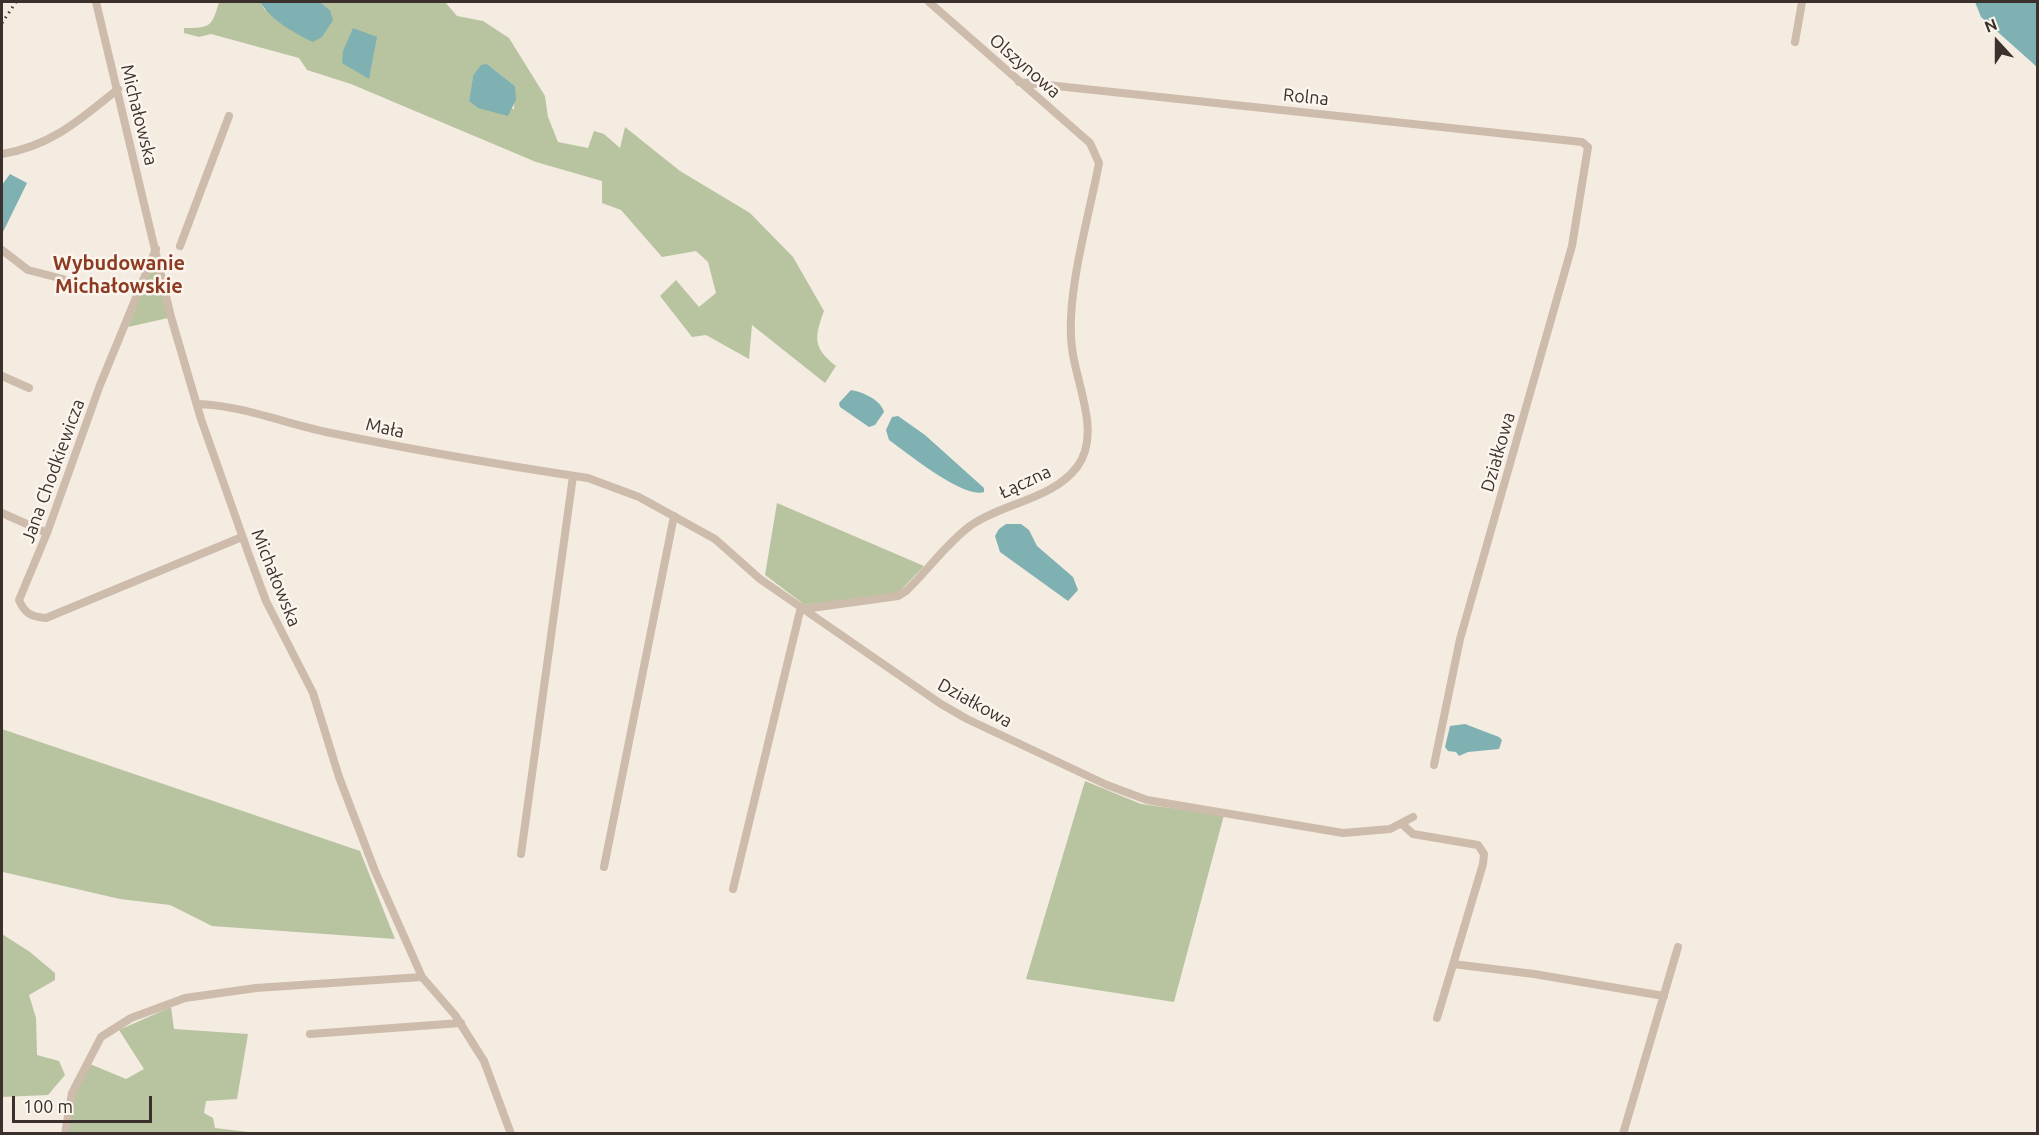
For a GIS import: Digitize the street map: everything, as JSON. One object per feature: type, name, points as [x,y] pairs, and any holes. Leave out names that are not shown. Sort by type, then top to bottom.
[{"type":"street","name":"Michałowska","points":[[96,2],[171,317],[197,404],[242,537],[266,602],[313,693],[339,777],[375,871],[422,977],[461,1023],[484,1061],[511,1134]]},
{"type":"street","name":"Olszynowa","points":[[929,2],[1090,143],[1098,155]]},
{"type":"street","points":[[1795,42],[1803,2]]},
{"type":"street","name":"Rolna","points":[[1019,82],[1582,142],[1588,147]]},
{"type":"street","points":[[2,154],[20,151],[55,138],[118,89]]},
{"type":"street","points":[[180,246],[229,117]]},
{"type":"street","name":"Działkowa","points":[[1434,765],[1460,639],[1572,246],[1588,147]]},
{"type":"street","name":"Łączna","points":[[802,608],[898,596],[906,591],[970,527],[994,512],[1022,502],[1064,480],[1078,466],[1086,449],[1088,425],[1072,347],[1071,312],[1099,163],[1098,155]]},
{"type":"street","name":"Jana Chodkiewicza","points":[[156,248],[100,385],[47,533],[19,600],[23,609],[33,617],[46,618],[242,537]]},
{"type":"street","points":[[2,250],[28,270],[63,279]]},
{"type":"street","points":[[2,376],[28,388]]},
{"type":"street","name":"Mała","points":[[197,404],[221,404],[299,426],[423,452],[571,476]]},
{"type":"street","points":[[521,854],[571,476]]},
{"type":"street","name":"Działkowa","points":[[571,476],[614,486],[715,538],[760,579],[967,719],[1107,785],[1147,800],[1344,832],[1368,832],[1402,824],[1413,817]]},
{"type":"street","points":[[2,513],[47,533]]},
{"type":"street","points":[[604,867],[674,516]]},
{"type":"street","points":[[733,889],[802,608]]},
{"type":"street","points":[[1402,824],[1413,834],[1478,845],[1484,854],[1437,1018]]},
{"type":"street","points":[[1623,1134],[1678,947]]},
{"type":"street","points":[[1453,964],[1534,974],[1664,996]]},
{"type":"street","points":[[64,1134],[72,1093],[101,1037],[131,1018],[185,998],[256,988],[422,977]]},
{"type":"street","points":[[310,1034],[461,1023]]},
{"type":"green space","points":[[219,2],[260,2],[265,10],[330,10],[320,2],[445,2],[457,16],[483,21],[509,38],[545,96],[548,117],[558,142],[588,148],[594,131],[604,134],[620,148],[625,127],[680,171],[750,213],[793,257],[824,311],[818,328],[819,348],[836,366],[825,383],[752,325],[749,359],[706,335],[692,337],[660,296],[676,280],[699,307],[716,293],[708,262],[696,251],[662,257],[621,210],[602,203],[602,181],[536,162],[351,84],[307,70],[299,58],[211,34],[199,37],[184,33],[184,28],[209,24]],"holes":[[[487,64],[515,86],[514,109],[469,101],[473,77]]]},
{"type":"green space","points":[[154,262],[168,318],[128,327]]},
{"type":"green space","points":[[777,503],[924,566],[898,593],[805,605],[765,575]]},
{"type":"green space","points":[[2,729],[360,851],[395,939],[212,926],[170,905],[120,899],[3,872],[2,875]]},
{"type":"green space","points":[[1085,781],[1141,804],[1224,815],[1174,1002],[1026,979]]},
{"type":"green space","points":[[2,934],[30,952],[55,973],[55,980],[29,995],[36,1018],[37,1055],[59,1061],[65,1075],[48,1095],[2,1097]]},
{"type":"green space","points":[[171,1007],[174,1029],[248,1034],[237,1099],[206,1101],[204,1113],[213,1118],[215,1128],[257,1133],[67,1134],[74,1094],[90,1064],[126,1079],[144,1069],[119,1030]]},
{"type":"water","points":[[260,2],[320,2],[330,10],[333,20],[322,37],[313,42],[277,20]]},
{"type":"water","points":[[1975,2],[2037,2],[2037,67],[1981,17]]},
{"type":"water","points":[[353,28],[377,37],[369,79],[342,63],[343,51]]},
{"type":"water","points":[[487,64],[515,86],[516,100],[508,116],[478,108],[469,101],[473,76],[481,65]]},
{"type":"water","points":[[10,174],[27,183],[2,234],[2,185]]},
{"type":"water","points":[[851,390],[871,397],[882,408],[884,412],[875,425],[869,427],[840,407],[839,403]]},
{"type":"water","points":[[898,416],[925,435],[984,488],[984,492],[963,489],[950,482],[889,440],[886,430],[892,417]]},
{"type":"water","points":[[1006,524],[1021,524],[1029,530],[1037,546],[1073,577],[1078,590],[1068,601],[1000,552],[995,536]]},
{"type":"water","points":[[1465,724],[1499,737],[1502,740],[1499,749],[1468,752],[1459,756],[1456,752],[1448,751],[1445,747],[1450,726]]},
{"type":"railway","points":[[2,23],[16,2]]},
{"type":"district","name":"Wybudowanie Michałowskie","points":[[119,274]]}]
